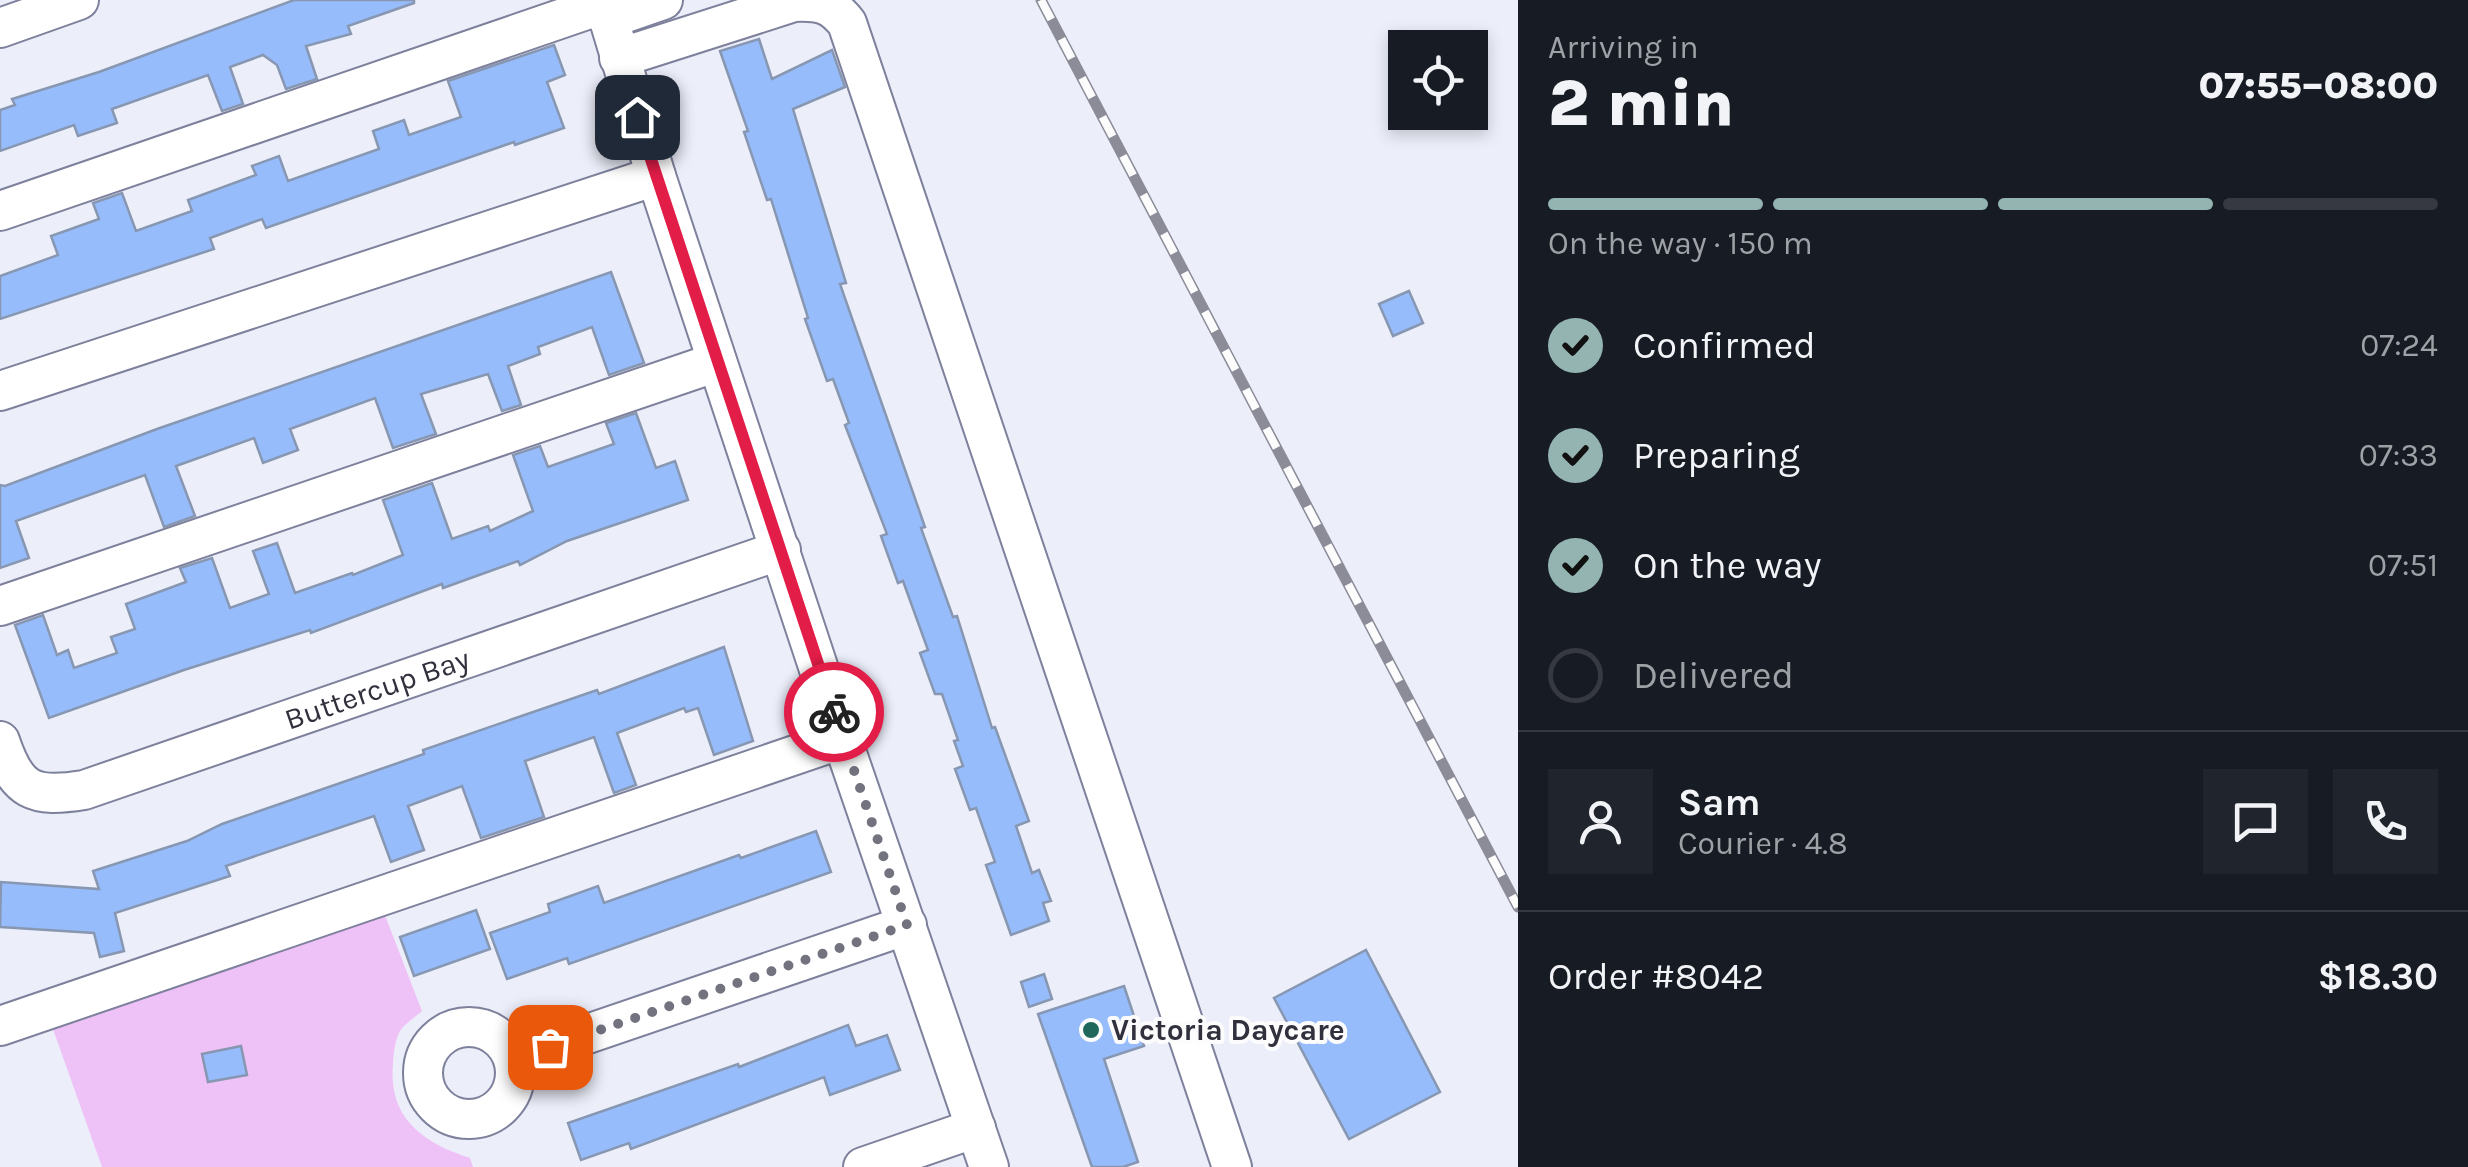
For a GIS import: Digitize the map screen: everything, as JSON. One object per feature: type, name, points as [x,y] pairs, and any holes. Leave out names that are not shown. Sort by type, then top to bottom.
[{"type":"street","points":[[0,28],[78,0]]},
{"type":"street","points":[[0,211],[605,8],[663,0]]},
{"type":"street","points":[[619,58],[794,2],[816,1],[834,6],[847,24],[1232,1167]]},
{"type":"street","points":[[605,8],[717,362],[989,1167]]},
{"type":"street","points":[[0,391],[656,176]]},
{"type":"street","points":[[0,606],[717,362]]},
{"type":"street","name":"Buttercup Bay","points":[[0,740],[7,762],[26,788],[52,795],[84,790],[781,550]]},
{"type":"street","points":[[0,1026],[842,739]]},
{"type":"street","points":[[514,1060],[907,925]]},
{"type":"street","points":[[862,1167],[976,1128]]},
{"type":"shaded area","points":[[381,905],[422,1011],[403,1027],[396,1040],[396,1100],[412,1126],[438,1145],[470,1158],[473,1167],[102,1167],[49,1018]]},
{"type":"building","points":[[294,0],[414,3],[348,26],[351,34],[306,46],[317,79],[286,89],[277,65],[263,55],[230,67],[243,104],[222,111],[208,75],[112,109],[117,123],[78,136],[74,125],[0,151],[0,110],[15,105],[12,99],[99,72]]},
{"type":"building","points":[[759,39],[772,79],[832,50],[845,87],[793,109],[846,283],[840,284],[925,527],[921,528],[953,617],[957,616],[992,728],[995,727],[1029,821],[1016,826],[1032,873],[1039,870],[1051,901],[1043,903],[1049,921],[1011,935],[986,865],[995,862],[976,808],[970,810],[955,769],[963,766],[954,741],[958,740],[942,694],[935,694],[920,653],[928,650],[903,581],[898,583],[881,536],[887,534],[845,425],[849,423],[833,379],[827,381],[805,319],[808,318],[771,199],[767,200],[720,51]]},
{"type":"building","points":[[554,45],[565,75],[547,82],[564,128],[266,228],[262,219],[210,238],[214,249],[0,319],[0,276],[58,255],[51,236],[99,219],[93,203],[122,193],[136,231],[192,211],[188,200],[256,175],[252,166],[279,156],[288,181],[379,149],[373,131],[404,120],[409,135],[461,117],[448,81]]},
{"type":"building","points":[[611,272],[644,363],[609,375],[592,327],[538,347],[540,354],[508,366],[521,405],[502,411],[488,374],[421,394],[436,434],[393,448],[375,398],[290,429],[298,450],[263,463],[254,438],[176,466],[195,516],[164,527],[145,475],[16,521],[29,558],[0,568],[0,485]]},
{"type":"building","points":[[1409,291],[1423,323],[1393,336],[1379,304]]},
{"type":"building","points":[[636,413],[656,468],[675,461],[688,500],[567,541],[520,565],[518,561],[443,588],[442,584],[311,633],[310,630],[184,670],[49,718],[15,625],[43,615],[57,655],[68,650],[74,668],[117,653],[111,637],[135,629],[126,604],[186,582],[180,568],[212,558],[230,608],[269,594],[253,551],[277,543],[295,593],[353,575],[403,555],[383,500],[432,483],[452,539],[488,526],[490,531],[533,511],[513,455],[540,446],[548,467],[614,444],[606,423]]},
{"type":"building","points":[[724,647],[753,741],[714,755],[698,708],[686,712],[684,708],[617,733],[636,785],[614,793],[594,737],[525,761],[544,817],[481,838],[462,786],[408,806],[424,850],[391,862],[374,816],[226,866],[230,876],[115,913],[124,951],[100,957],[94,933],[0,927],[1,882],[99,889],[93,871],[187,841],[222,824],[424,754],[423,750],[597,690],[599,694]]},
{"type":"building","points":[[816,831],[831,872],[569,964],[567,958],[507,979],[490,933],[550,912],[548,904],[598,886],[604,903]]},
{"type":"building","points":[[476,910],[490,949],[414,976],[400,937]]},
{"type":"building","points":[[1366,950],[1440,1092],[1349,1139],[1274,998]]},
{"type":"building","points":[[1044,974],[1052,999],[1029,1007],[1021,982]]},
{"type":"building","points":[[1124,986],[1144,1046],[1104,1059],[1138,1162],[1123,1167],[1092,1167],[1038,1014]]},
{"type":"building","points":[[848,1025],[856,1046],[887,1035],[900,1070],[830,1095],[824,1077],[631,1149],[629,1143],[581,1160],[568,1123],[738,1064],[739,1067]]},
{"type":"building","points":[[241,1046],[247,1075],[208,1082],[202,1054]]},
{"type":"railway","points":[[1041,0],[1518,907]]},
{"type":"way so far","points":[[550,1047],[907,925],[834,712]]},
{"type":"place","name":"Victoria Daycare","points":[[1091,1030]]},
{"type":"route","points":[[637,117],[834,712]]}]
